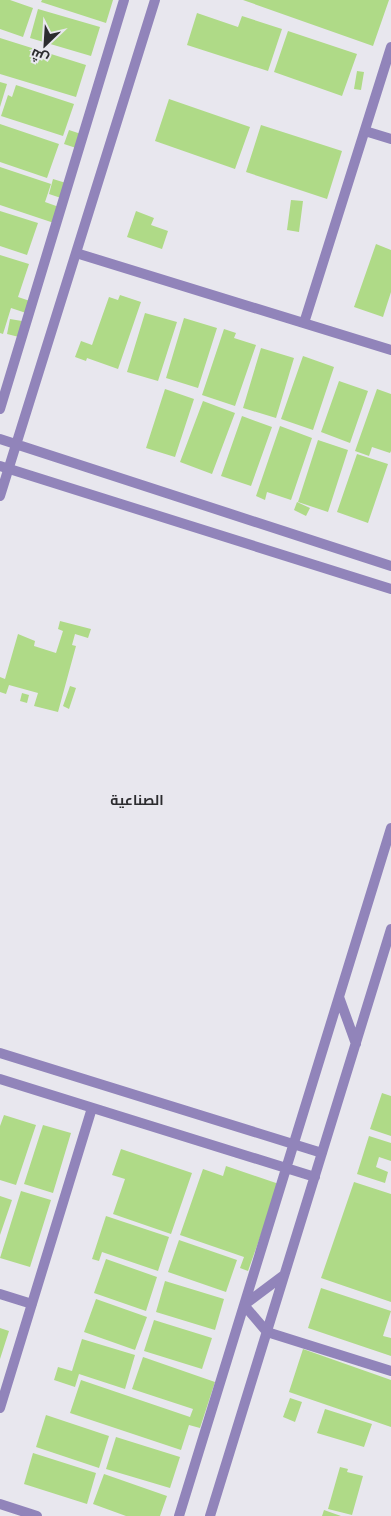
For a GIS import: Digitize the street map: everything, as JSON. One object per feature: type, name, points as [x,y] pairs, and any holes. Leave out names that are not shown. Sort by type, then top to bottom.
[{"type":"street","points":[[0,408],[124,0]]},
{"type":"street","points":[[0,496],[4,468],[16,444],[155,0]]},
{"type":"street","points":[[304,323],[391,48]]},
{"type":"street","points":[[365,131],[391,139]]},
{"type":"street","points":[[76,253],[391,350]]},
{"type":"street","points":[[0,439],[391,566]]},
{"type":"street","points":[[4,468],[391,589]]},
{"type":"street","points":[[178,1516],[391,828]]},
{"type":"street","points":[[210,1516],[391,929]]},
{"type":"street","points":[[339,997],[356,1044]]},
{"type":"street","points":[[0,1053],[322,1153]]},
{"type":"street","points":[[0,1079],[315,1177]]},
{"type":"street","points":[[0,1408],[92,1108]]},
{"type":"street","points":[[244,1305],[284,1275]]},
{"type":"street","points":[[0,1294],[32,1304]]},
{"type":"street","points":[[244,1305],[267,1332],[391,1371]]},
{"type":"street","points":[[0,1504],[37,1516]]},
{"type":"building","points":[[0,0],[10,0],[33,8],[23,37],[0,29]]},
{"type":"building","points":[[42,0],[113,0],[106,23],[41,2]]},
{"type":"building","points":[[243,0],[389,0],[373,46]]},
{"type":"building","points":[[38,9],[100,27],[91,56],[30,38]]},
{"type":"building","points":[[197,13],[238,27],[242,16],[282,29],[268,71],[187,45]]},
{"type":"building","points":[[288,31],[357,54],[342,96],[274,72]]},
{"type":"building","points":[[0,38],[86,65],[76,97],[0,74]]},
{"type":"building","points":[[357,71],[364,72],[361,90],[354,89]]},
{"type":"building","points":[[0,82],[7,84],[0,107]]},
{"type":"building","points":[[16,85],[74,104],[63,136],[1,116],[8,95],[12,97]]},
{"type":"building","points":[[169,99],[250,127],[235,169],[155,141]]},
{"type":"building","points":[[0,124],[59,144],[47,178],[0,162]]},
{"type":"building","points":[[261,125],[342,151],[327,199],[246,172]]},
{"type":"building","points":[[69,130],[81,134],[76,148],[64,144]]},
{"type":"building","points":[[0,167],[51,184],[45,202],[59,207],[54,223],[0,205]]},
{"type":"building","points":[[53,179],[66,183],[61,198],[49,194]]},
{"type":"building","points":[[291,200],[303,201],[299,232],[287,230]]},
{"type":"building","points":[[0,211],[38,223],[27,255],[0,246]]},
{"type":"building","points":[[136,211],[154,218],[151,225],[168,231],[162,249],[127,237]]},
{"type":"building","points":[[376,244],[391,250],[391,292],[383,317],[354,307]]},
{"type":"building","points":[[0,255],[29,264],[18,297],[30,301],[26,313],[11,308],[3,334],[0,333]]},
{"type":"building","points":[[120,295],[141,302],[118,369],[87,358],[86,361],[75,357],[81,341],[92,345],[109,297],[118,300]]},
{"type":"building","points":[[145,313],[177,322],[158,381],[127,372]]},
{"type":"building","points":[[184,318],[217,328],[198,388],[166,378]]},
{"type":"building","points":[[10,319],[22,321],[19,337],[7,334]]},
{"type":"building","points":[[224,329],[236,333],[234,338],[256,345],[235,406],[202,395]]},
{"type":"building","points":[[261,348],[294,358],[276,418],[243,408]]},
{"type":"building","points":[[303,356],[334,367],[313,430],[281,419]]},
{"type":"building","points":[[339,381],[368,391],[350,443],[321,432]]},
{"type":"building","points":[[165,389],[194,399],[175,457],[146,448]]},
{"type":"building","points":[[377,389],[391,394],[391,451],[390,453],[372,447],[369,456],[355,451]]},
{"type":"building","points":[[203,401],[235,413],[212,474],[180,462]]},
{"type":"building","points":[[242,416],[272,427],[251,486],[221,476]]},
{"type":"building","points":[[280,426],[312,438],[291,500],[267,492],[265,500],[256,496]]},
{"type":"building","points":[[318,440],[348,450],[328,512],[298,502]]},
{"type":"building","points":[[357,454],[388,464],[368,523],[337,512]]},
{"type":"building","points":[[297,502],[310,508],[306,516],[294,510]]},
{"type":"building","points":[[60,621],[91,629],[88,638],[75,634],[72,645],[76,646],[58,712],[34,706],[38,693],[9,685],[6,694],[0,692],[0,677],[5,679],[18,634],[35,641],[34,646],[56,653],[63,631],[58,629]]},
{"type":"building","points":[[70,686],[76,688],[69,709],[63,706]]},
{"type":"building","points":[[22,693],[29,695],[27,703],[20,701]]},
{"type":"building","points":[[382,1093],[391,1096],[391,1136],[370,1129]]},
{"type":"building","points":[[4,1115],[36,1125],[16,1185],[0,1180],[0,1126]]},
{"type":"building","points":[[43,1125],[71,1133],[53,1193],[24,1184]]},
{"type":"building","points":[[369,1136],[391,1143],[391,1161],[379,1157],[376,1167],[388,1172],[385,1183],[357,1174]]},
{"type":"building","points":[[121,1149],[192,1173],[171,1234],[113,1214],[125,1179],[112,1175]]},
{"type":"building","points":[[226,1166],[279,1184],[248,1271],[240,1268],[244,1257],[180,1235],[203,1169],[223,1176]]},
{"type":"building","points":[[354,1182],[391,1194],[391,1302],[321,1278]]},
{"type":"building","points":[[21,1191],[51,1200],[30,1267],[0,1258]]},
{"type":"building","points":[[0,1196],[12,1200],[0,1235]]},
{"type":"building","points":[[106,1216],[169,1237],[158,1271],[102,1252],[99,1261],[92,1259]]},
{"type":"building","points":[[179,1240],[237,1260],[226,1292],[168,1272]]},
{"type":"building","points":[[106,1259],[157,1277],[146,1311],[94,1293]]},
{"type":"building","points":[[165,1281],[224,1299],[215,1330],[156,1312]]},
{"type":"building","points":[[321,1288],[391,1311],[383,1336],[391,1338],[391,1356],[308,1328]]},
{"type":"building","points":[[96,1299],[147,1317],[135,1350],[84,1332]]},
{"type":"building","points":[[154,1320],[212,1338],[202,1369],[144,1351]]},
{"type":"building","points":[[0,1328],[9,1331],[0,1359]]},
{"type":"building","points":[[82,1339],[135,1355],[125,1389],[79,1374],[75,1387],[54,1380],[58,1367],[72,1371]]},
{"type":"building","points":[[303,1349],[391,1380],[391,1427],[289,1392]]},
{"type":"building","points":[[143,1357],[215,1382],[200,1428],[189,1425],[181,1450],[70,1413],[81,1380],[190,1417],[193,1409],[132,1389]]},
{"type":"building","points":[[290,1398],[302,1402],[295,1422],[283,1417]]},
{"type":"building","points":[[325,1409],[372,1424],[364,1447],[317,1433]]},
{"type":"building","points":[[46,1415],[109,1436],[99,1468],[36,1447]]},
{"type":"building","points":[[116,1437],[180,1457],[170,1488],[106,1469]]},
{"type":"building","points":[[33,1453],[96,1473],[87,1504],[24,1484]]},
{"type":"building","points":[[340,1467],[348,1469],[347,1472],[363,1476],[352,1515],[328,1509]]},
{"type":"building","points":[[104,1474],[167,1496],[160,1516],[126,1516],[93,1504]]},
{"type":"building","points":[[324,1510],[341,1516],[322,1516]]},
{"type":"district","name":"الصناعية","points":[[137,800]]}]
